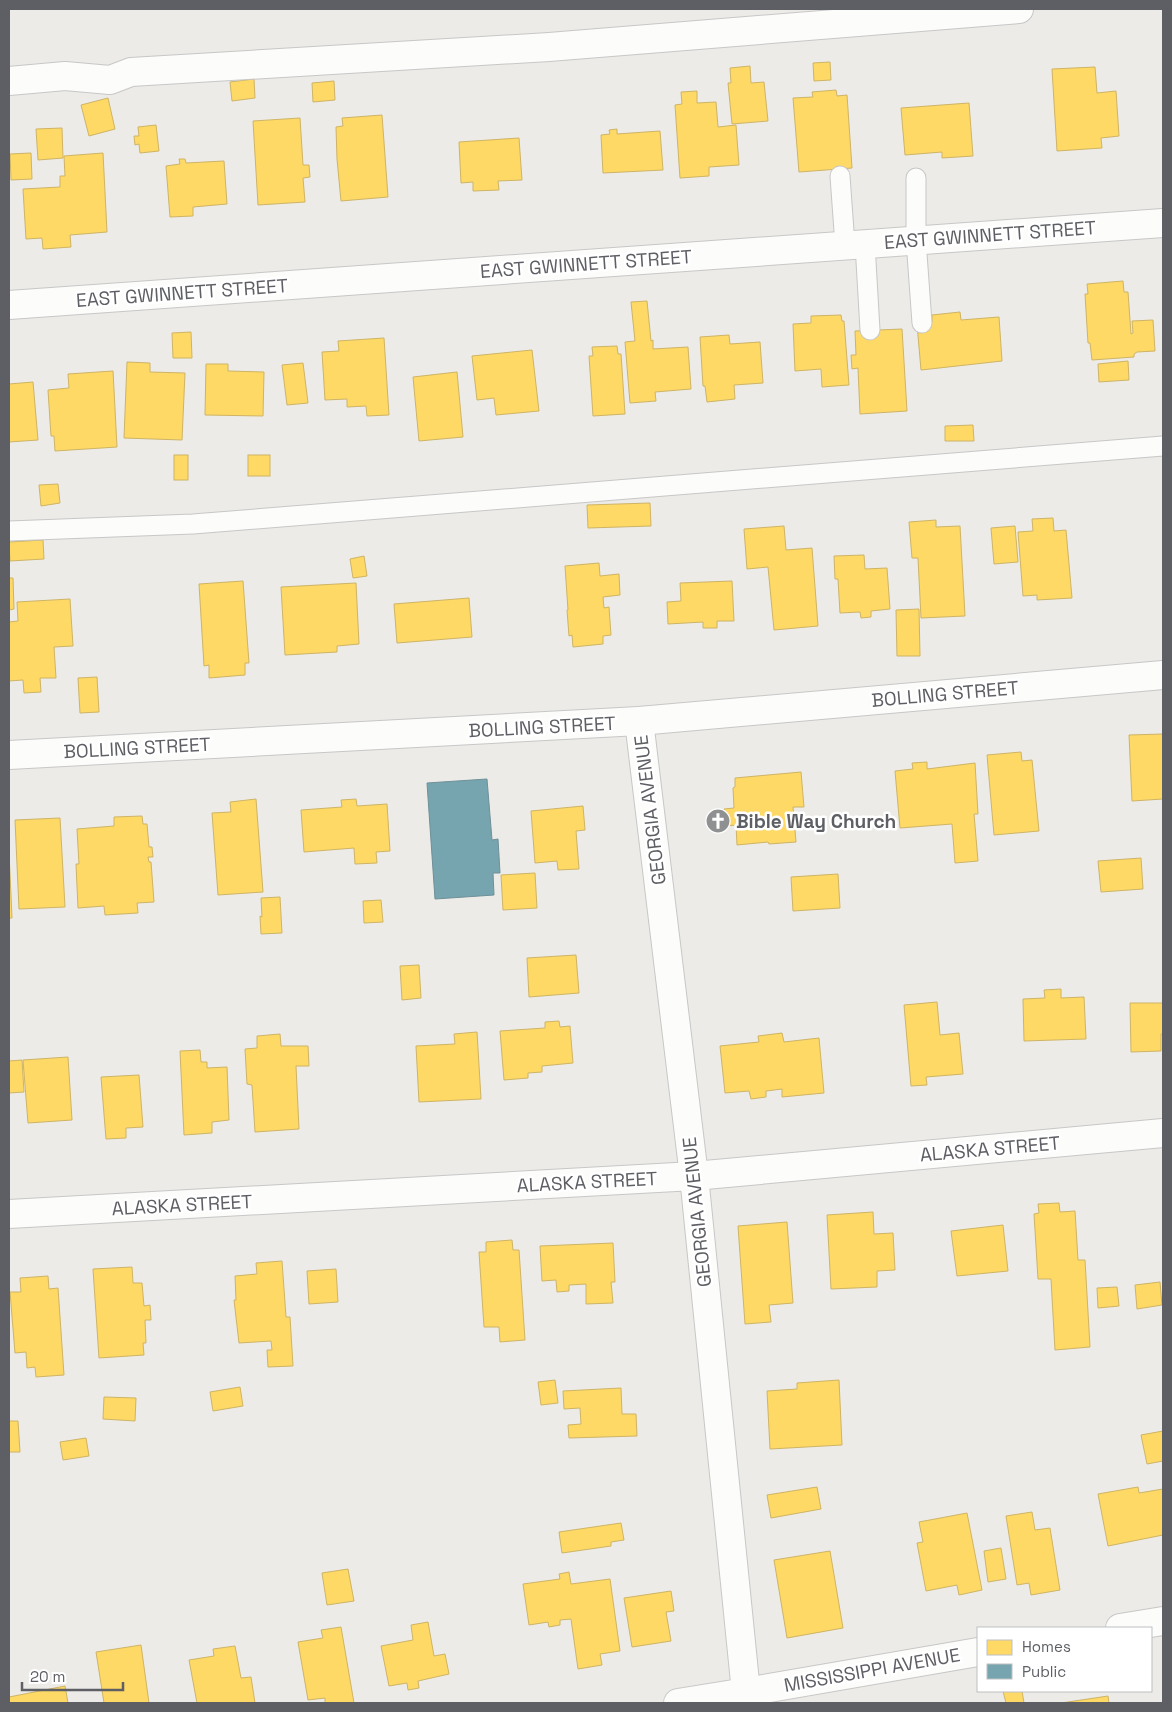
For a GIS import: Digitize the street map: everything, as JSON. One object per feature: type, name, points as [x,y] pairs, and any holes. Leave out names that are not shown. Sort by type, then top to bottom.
[{"type":"street","points":[[9,81],[64,76],[110,80],[131,72],[549,47],[1019,9]]},
{"type":"street","name":"EAST GWINNETT STREET","points":[[9,305],[1163,223]]},
{"type":"street","name":"BOLLING STREET","points":[[9,755],[639,721],[1163,675]]},
{"type":"street","name":"GEORGIA AVENUE","points":[[639,721],[694,1176],[747,1697]]},
{"type":"street","name":"ALASKA STREET","points":[[9,1214],[694,1176],[1163,1133]]},
{"type":"street","points":[[1126,1627],[1163,1621]]},
{"type":"street","name":"MISSISSIPPI AVENUE","points":[[678,1703],[747,1697],[977,1652]]},
{"type":"lane","points":[[840,176],[855,245],[870,330]]},
{"type":"lane","points":[[916,178],[916,240],[922,323]]},
{"type":"lane","points":[[9,531],[193,524],[1163,446]]},
{"type":"building: Homes","points":[[830,62],[831,80],[814,81],[813,63]]},
{"type":"building: Homes","points":[[750,66],[751,83],[764,82],[768,121],[732,124],[728,83],[731,83],[730,68]]},
{"type":"building: Homes","points":[[1095,67],[1097,93],[1116,91],[1119,136],[1101,138],[1102,148],[1057,151],[1052,69]]},
{"type":"building: Homes","points":[[254,79],[255,98],[232,101],[230,82]]},
{"type":"building: Homes","points":[[334,81],[335,100],[313,102],[312,83]]},
{"type":"building: Homes","points":[[836,90],[837,96],[847,95],[852,168],[799,172],[793,98],[813,97],[812,92]]},
{"type":"building: Homes","points":[[697,91],[697,103],[716,102],[718,127],[736,125],[739,165],[709,167],[709,176],[680,178],[675,105],[682,104],[681,92]]},
{"type":"building: Homes","points":[[108,98],[115,129],[89,136],[81,105]]},
{"type":"building: Homes","points":[[969,103],[973,156],[942,158],[942,152],[905,155],[901,108]]},
{"type":"building: Homes","points":[[382,115],[388,197],[341,201],[336,127],[343,126],[342,118]]},
{"type":"building: Homes","points":[[300,118],[303,165],[309,165],[310,177],[303,178],[305,202],[258,205],[253,121]]},
{"type":"building: Homes","points":[[156,125],[159,151],[140,153],[139,144],[135,145],[134,136],[139,136],[138,127]]},
{"type":"building: Homes","points":[[62,128],[63,158],[38,160],[36,129]]},
{"type":"building: Homes","points":[[617,129],[617,134],[660,131],[663,170],[603,173],[601,135],[610,134],[609,130]]},
{"type":"building: Homes","points":[[519,138],[522,180],[498,181],[499,190],[473,191],[473,182],[461,183],[459,142]]},
{"type":"building: Homes","points":[[31,153],[32,179],[11,180],[10,154]]},
{"type":"building: Homes","points":[[103,153],[107,232],[70,235],[71,247],[43,249],[42,238],[26,239],[23,189],[60,187],[60,176],[65,176],[64,156]]},
{"type":"building: Homes","points":[[179,159],[185,159],[186,163],[224,161],[227,204],[193,207],[193,216],[170,217],[166,166],[180,164]]},
{"type":"building: Homes","points":[[1123,281],[1124,292],[1128,292],[1131,334],[1133,333],[1132,321],[1153,320],[1155,351],[1137,352],[1134,354],[1134,357],[1092,360],[1090,343],[1088,343],[1085,294],[1088,294],[1087,284]]},
{"type":"building: Homes","points":[[647,301],[653,349],[688,347],[691,389],[655,392],[656,401],[630,403],[625,342],[635,341],[631,302]]},
{"type":"building: Homes","points":[[960,312],[961,320],[999,317],[1002,361],[921,370],[917,324],[932,322],[932,315]]},
{"type":"building: Homes","points":[[841,315],[842,321],[844,321],[849,385],[822,387],[821,369],[795,371],[793,324],[811,323],[811,316]]},
{"type":"building: Homes","points":[[902,329],[907,411],[860,414],[858,368],[852,369],[851,355],[856,355],[855,331]]},
{"type":"building: Homes","points":[[191,332],[192,358],[173,358],[172,333]]},
{"type":"building: Homes","points":[[729,335],[730,344],[760,342],[763,383],[734,385],[735,399],[707,402],[705,386],[703,386],[700,337]]},
{"type":"building: Homes","points":[[384,338],[389,415],[367,416],[366,406],[347,407],[347,399],[325,400],[322,352],[339,351],[338,341]]},
{"type":"building: Homes","points":[[617,346],[618,354],[621,354],[625,414],[593,416],[589,356],[593,356],[592,347]]},
{"type":"building: Homes","points":[[532,350],[539,411],[496,415],[494,398],[477,400],[472,356]]},
{"type":"building: Homes","points":[[1128,361],[1129,380],[1099,382],[1098,364]]},
{"type":"building: Homes","points":[[127,362],[150,363],[150,372],[185,373],[182,440],[124,438]]},
{"type":"building: Homes","points":[[303,363],[308,403],[287,405],[282,365]]},
{"type":"building: Homes","points":[[206,364],[228,364],[228,371],[264,372],[263,416],[205,415]]},
{"type":"building: Homes","points":[[113,371],[117,447],[55,451],[54,436],[51,436],[48,390],[69,388],[68,374]]},
{"type":"building: Homes","points":[[457,372],[463,437],[419,441],[413,377]]},
{"type":"building: Homes","points":[[33,382],[38,440],[9,442],[9,384]]},
{"type":"building: Homes","points":[[973,425],[974,441],[945,441],[945,426]]},
{"type":"building: Homes","points":[[174,455],[188,455],[188,480],[174,480]]},
{"type":"building: Homes","points":[[248,455],[270,455],[270,476],[248,476]]},
{"type":"building: Homes","points":[[58,484],[60,503],[41,506],[39,485]]},
{"type":"building: Homes","points":[[650,503],[651,526],[588,528],[587,505]]},
{"type":"building: Homes","points":[[1053,518],[1054,531],[1066,530],[1072,598],[1037,600],[1037,595],[1023,596],[1018,532],[1033,531],[1032,519]]},
{"type":"building: Homes","points":[[936,520],[936,527],[960,526],[965,616],[921,618],[918,558],[912,558],[909,522]]},
{"type":"building: Homes","points":[[784,526],[786,550],[812,548],[818,626],[774,630],[768,567],[747,569],[744,529]]},
{"type":"building: Homes","points":[[1015,526],[1018,562],[994,564],[991,528]]},
{"type":"building: Homes","points":[[43,540],[44,559],[10,561],[9,542]]},
{"type":"building: Homes","points":[[864,555],[865,569],[887,568],[890,609],[871,611],[871,617],[861,618],[860,612],[840,613],[838,579],[835,579],[834,556]]},
{"type":"building: Homes","points":[[364,556],[367,576],[353,578],[350,559]]},
{"type":"building: Homes","points":[[599,563],[600,576],[619,574],[620,595],[603,597],[604,608],[609,607],[611,635],[603,636],[603,644],[573,647],[572,635],[569,636],[565,566]]},
{"type":"building: Homes","points":[[9,578],[13,578],[14,609],[9,610]]},
{"type":"building: Homes","points":[[243,581],[249,663],[245,663],[245,675],[209,678],[209,665],[204,666],[199,584]]},
{"type":"building: Homes","points":[[732,581],[734,621],[717,621],[717,628],[703,628],[703,622],[668,624],[667,602],[681,601],[680,583]]},
{"type":"building: Homes","points":[[356,583],[359,644],[337,646],[337,652],[285,655],[281,587]]},
{"type":"building: Homes","points":[[469,598],[472,637],[397,643],[394,604]]},
{"type":"building: Homes","points":[[70,599],[73,646],[54,647],[56,678],[40,678],[41,692],[24,693],[23,680],[9,681],[9,622],[18,621],[17,602]]},
{"type":"building: Homes","points":[[919,609],[920,656],[897,656],[896,610]]},
{"type":"building: Homes","points":[[97,677],[99,712],[80,713],[78,678]]},
{"type":"building: Homes","points":[[1163,734],[1163,799],[1132,801],[1129,735]]},
{"type":"building: Homes","points":[[1021,752],[1022,761],[1032,760],[1039,831],[994,835],[987,755]]},
{"type":"building: Homes","points":[[927,762],[927,769],[975,763],[978,814],[974,814],[978,861],[955,863],[952,824],[900,828],[895,771],[913,769],[912,763]]},
{"type":"building: Homes","points":[[801,772],[804,807],[793,807],[796,842],[737,845],[736,825],[725,826],[724,809],[734,808],[733,788],[735,787],[735,778]]},
{"type":"building: Homes","points":[[256,799],[263,892],[218,895],[212,813],[231,812],[230,802]]},
{"type":"building: Homes","points":[[356,799],[357,806],[387,804],[390,851],[376,852],[377,863],[355,864],[354,848],[304,852],[301,810],[342,807],[341,800]]},
{"type":"building: Homes","points":[[583,806],[585,830],[576,831],[579,869],[558,870],[557,861],[535,863],[531,811]]},
{"type":"building: Homes","points":[[142,816],[143,824],[147,824],[149,847],[152,847],[153,857],[148,857],[149,862],[151,862],[154,902],[137,903],[138,913],[105,915],[104,906],[78,908],[76,864],[79,864],[77,829],[114,826],[114,817]]},
{"type":"building: Homes","points":[[60,818],[65,907],[19,909],[15,820]]},
{"type":"building: Homes","points":[[9,852],[12,918],[9,918]]},
{"type":"building: Homes","points":[[1141,858],[1143,889],[1101,892],[1098,861]]},
{"type":"building: Homes","points":[[535,873],[537,908],[503,910],[501,875]]},
{"type":"building: Homes","points":[[838,874],[840,908],[793,911],[791,877]]},
{"type":"building: Homes","points":[[280,897],[282,933],[261,934],[261,898]]},
{"type":"building: Homes","points":[[381,900],[383,922],[364,923],[363,901]]},
{"type":"building: Homes","points":[[576,955],[579,993],[529,997],[527,958]]},
{"type":"building: Homes","points":[[419,965],[421,998],[402,1000],[400,966]]},
{"type":"building: Homes","points":[[1061,989],[1061,998],[1084,997],[1086,1039],[1024,1041],[1023,999],[1045,998],[1044,990]]},
{"type":"building: Homes","points":[[937,1002],[940,1035],[959,1033],[963,1074],[926,1077],[927,1085],[911,1086],[904,1005]]},
{"type":"building: Homes","points":[[1130,1003],[1163,1003],[1161,1051],[1131,1052]]},
{"type":"building: Homes","points":[[559,1021],[560,1027],[570,1026],[573,1063],[542,1066],[542,1072],[528,1073],[528,1078],[504,1080],[500,1031],[545,1028],[545,1022]]},
{"type":"building: Homes","points":[[477,1032],[481,1099],[419,1102],[416,1046],[455,1044],[454,1034]]},
{"type":"building: Homes","points":[[782,1033],[784,1042],[819,1038],[824,1093],[782,1097],[782,1089],[766,1091],[766,1097],[751,1099],[749,1091],[725,1093],[720,1046],[759,1042],[758,1036]]},
{"type":"building: Homes","points":[[280,1034],[281,1046],[308,1046],[309,1066],[296,1066],[299,1129],[255,1132],[252,1085],[247,1084],[245,1049],[257,1048],[257,1036]]},
{"type":"building: Homes","points":[[200,1050],[201,1062],[207,1062],[207,1068],[227,1067],[229,1120],[212,1122],[212,1133],[184,1135],[180,1051]]},
{"type":"building: Homes","points":[[68,1057],[72,1120],[28,1123],[23,1060]]},
{"type":"building: Homes","points":[[22,1060],[24,1092],[9,1093],[9,1061]]},
{"type":"building: Homes","points":[[139,1075],[143,1127],[126,1128],[126,1138],[106,1139],[101,1077]]},
{"type":"building: Homes","points":[[1059,1203],[1060,1212],[1075,1211],[1078,1260],[1085,1260],[1090,1347],[1055,1350],[1051,1279],[1038,1279],[1034,1214],[1039,1213],[1038,1204]]},
{"type":"building: Homes","points":[[873,1212],[874,1234],[893,1233],[895,1270],[877,1271],[877,1287],[831,1289],[827,1215]]},
{"type":"building: Homes","points":[[787,1222],[793,1303],[769,1305],[771,1322],[745,1324],[738,1226]]},
{"type":"building: Homes","points":[[1003,1225],[1008,1271],[957,1276],[951,1231]]},
{"type":"building: Homes","points":[[512,1240],[513,1250],[519,1250],[525,1340],[500,1342],[499,1327],[484,1327],[479,1252],[486,1252],[486,1242]]},
{"type":"building: Homes","points":[[613,1243],[615,1282],[611,1282],[613,1303],[586,1304],[586,1284],[569,1285],[569,1291],[557,1292],[556,1280],[542,1281],[540,1246]]},
{"type":"building: Homes","points":[[282,1261],[286,1317],[290,1317],[293,1366],[268,1367],[267,1350],[272,1350],[271,1341],[239,1343],[234,1300],[236,1300],[235,1276],[257,1274],[256,1263]]},
{"type":"building: Homes","points":[[132,1267],[133,1283],[142,1283],[144,1306],[150,1305],[151,1320],[145,1320],[146,1343],[143,1343],[144,1355],[99,1358],[93,1269]]},
{"type":"building: Homes","points":[[336,1269],[338,1302],[309,1304],[307,1271]]},
{"type":"building: Homes","points":[[48,1276],[49,1289],[58,1288],[64,1375],[36,1377],[35,1367],[27,1368],[26,1352],[15,1353],[10,1292],[21,1292],[20,1278]]},
{"type":"building: Homes","points":[[1160,1282],[1162,1305],[1137,1309],[1135,1285]]},
{"type":"building: Homes","points":[[1117,1287],[1119,1306],[1098,1308],[1097,1288]]},
{"type":"building: Homes","points":[[555,1380],[558,1403],[541,1405],[538,1382]]},
{"type":"building: Homes","points":[[839,1380],[842,1445],[770,1449],[767,1391],[797,1389],[797,1383]]},
{"type":"building: Homes","points":[[240,1387],[243,1406],[213,1411],[210,1392]]},
{"type":"building: Homes","points":[[621,1388],[622,1414],[636,1414],[637,1436],[569,1438],[568,1425],[581,1424],[580,1408],[564,1409],[563,1391]]},
{"type":"building: Homes","points":[[104,1397],[136,1398],[135,1421],[103,1419]]},
{"type":"building: Homes","points":[[9,1421],[18,1421],[20,1452],[9,1452]]},
{"type":"building: Homes","points":[[1163,1431],[1163,1461],[1147,1464],[1141,1435]]},
{"type":"building: Homes","points":[[86,1438],[89,1456],[63,1460],[60,1442]]},
{"type":"building: Homes","points":[[817,1487],[821,1509],[771,1518],[767,1495]]},
{"type":"building: Homes","points":[[1138,1487],[1139,1493],[1163,1489],[1163,1535],[1108,1546],[1098,1494]]},
{"type":"building: Homes","points":[[1032,1512],[1035,1530],[1050,1528],[1060,1590],[1031,1595],[1029,1583],[1017,1585],[1006,1516]]},
{"type":"building: Homes","points":[[967,1513],[982,1590],[959,1595],[957,1585],[926,1591],[917,1543],[923,1542],[919,1522]]},
{"type":"building: Homes","points":[[621,1523],[624,1540],[611,1542],[611,1546],[562,1553],[559,1532]]},
{"type":"building: Homes","points":[[1001,1548],[1006,1579],[988,1582],[984,1551]]},
{"type":"building: Homes","points":[[830,1551],[843,1628],[787,1638],[774,1560]]},
{"type":"building: Homes","points":[[348,1569],[354,1601],[327,1605],[322,1573]]},
{"type":"building: Homes","points":[[569,1572],[571,1584],[610,1579],[620,1651],[600,1654],[602,1665],[578,1669],[571,1619],[560,1620],[560,1625],[549,1627],[548,1622],[529,1625],[523,1584],[560,1579],[559,1574]]},
{"type":"building: Homes","points":[[671,1591],[674,1611],[666,1612],[671,1641],[632,1647],[624,1598]]},
{"type":"building: Homes","points":[[428,1622],[434,1656],[445,1654],[449,1674],[418,1681],[419,1688],[408,1690],[407,1683],[389,1686],[381,1646],[413,1640],[411,1625]]},
{"type":"building: Homes","points":[[341,1627],[354,1703],[325,1703],[325,1698],[308,1700],[298,1642],[323,1638],[321,1630]]},
{"type":"building: Homes","points":[[141,1645],[149,1703],[104,1703],[96,1652]]},
{"type":"building: Homes","points":[[235,1646],[241,1678],[251,1677],[255,1703],[197,1703],[189,1660],[214,1656],[213,1649]]},
{"type":"building: Homes","points":[[65,1686],[68,1703],[9,1703],[9,1697]]},
{"type":"building: Homes","points":[[1003,1692],[1022,1692],[1024,1703],[1006,1703]]},
{"type":"building: Homes","points":[[1108,1696],[1109,1703],[1061,1703]]},
{"type":"building: Public","points":[[487,779],[492,840],[498,839],[500,873],[493,873],[494,895],[435,899],[427,783]]},
{"type":"place","name":"Bible Way Church","points":[[718,821]]}]
